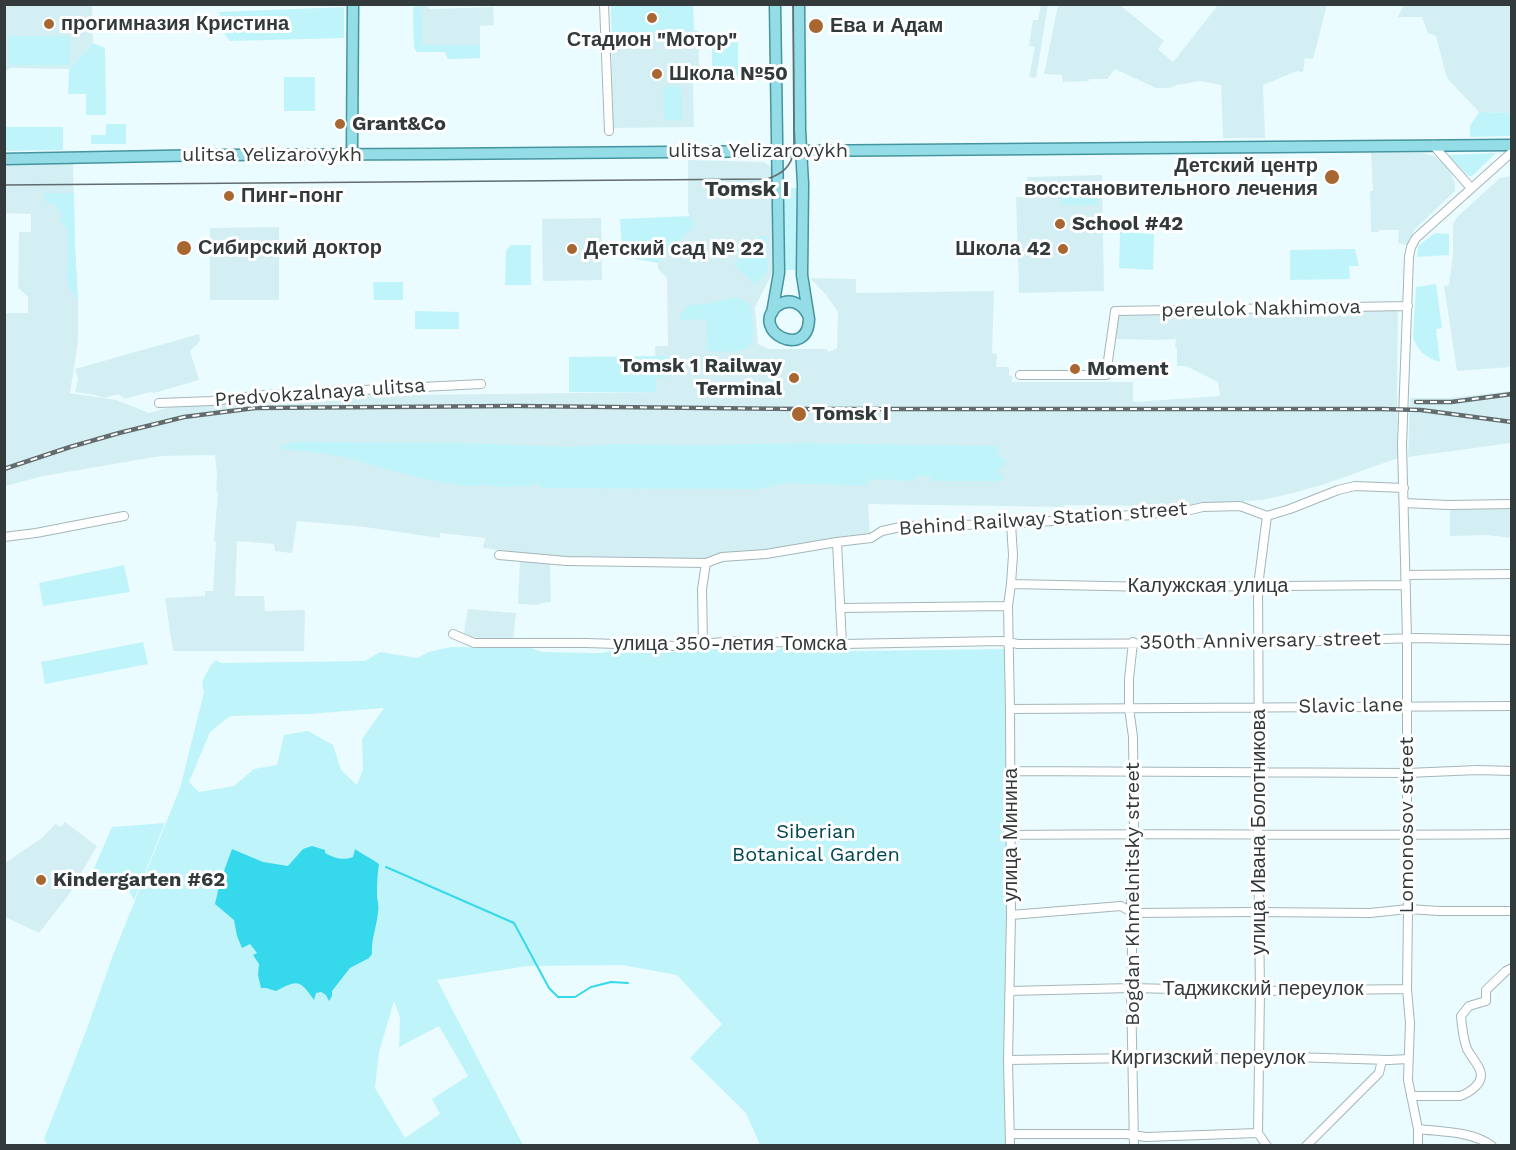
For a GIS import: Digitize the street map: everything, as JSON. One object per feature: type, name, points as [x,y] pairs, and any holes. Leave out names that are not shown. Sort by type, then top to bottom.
[{"type":"main road","points":[[352,154],[353,4]]},
{"type":"main road","points":[[775,4],[778,273],[771,325],[777,336],[793,340],[802,336],[809,324],[802,275],[803,184],[799,4]]},
{"type":"main road","name":"ulitsa Yelizarovykh","points":[[4,159],[213,154],[1512,145]]},
{"type":"main road","points":[[771,316],[781,303],[789,302],[798,303],[808,315]]},
{"type":"street","points":[[604,4],[609,131]]},
{"type":"street","points":[[1433,145],[1470,188]]},
{"type":"street","name":"Lomonosov street","points":[[1418,1146],[1418,1129],[1408,1080],[1410,1023],[1407,989],[1407,638],[1402,445],[1408,268],[1411,247],[1420,234],[1512,152]]},
{"type":"street","name":"pereulok Nakhimova","points":[[1020,375],[1106,375],[1114,311],[1408,306]]},
{"type":"street","name":"Predvokzalnaya ulitsa","points":[[159,403],[211,401],[264,395],[481,384]]},
{"type":"street","points":[[1267,516],[1355,486],[1404,488]]},
{"type":"street","points":[[1404,503],[1512,504]]},
{"type":"street","name":"Behind Railway Station street","points":[[499,555],[566,561],[706,563],[722,557],[766,554],[871,538],[882,531],[905,526],[1011,524],[1231,506],[1240,506],[1267,516]]},
{"type":"street","points":[[4,537],[124,516]]},
{"type":"street","name":"улица Ивана Болотникова","points":[[1258,1133],[1260,991],[1258,586],[1267,516]]},
{"type":"street","name":"улица Минина","points":[[1010,1146],[1008,1060],[1011,835],[1008,606],[1013,555],[1011,524]]},
{"type":"street","points":[[837,542],[842,644]]},
{"type":"street","points":[[703,644],[702,589],[706,563]]},
{"type":"street","points":[[1405,575],[1512,574]]},
{"type":"street","name":"Калужская улица","points":[[1011,584],[1153,587],[1406,585]]},
{"type":"street","points":[[840,608],[1008,606]]},
{"type":"street","name":"улица 350-летия Томска","points":[[453,634],[474,643],[675,646],[736,641],[842,644],[1009,642]]},
{"type":"street","name":"350th Anniversary street","points":[[1009,642],[1018,644],[1258,642],[1407,638],[1512,640]]},
{"type":"street","name":"Bogdan Khmelnitsky street","points":[[1133,642],[1129,708],[1133,737],[1131,988],[1134,1146]]},
{"type":"street","name":"Slavic lane","points":[[1010,709],[1512,706]]},
{"type":"street","points":[[1010,771],[1512,771]]},
{"type":"street","points":[[1011,835],[1512,834]]},
{"type":"street","points":[[1011,915],[1121,906],[1133,913],[1370,913],[1408,909],[1512,911]]},
{"type":"street","points":[[1411,1096],[1460,1096],[1477,1085],[1481,1079],[1481,1071],[1468,1052],[1462,1034],[1461,1016],[1469,1006],[1485,1000],[1486,990],[1512,968]]},
{"type":"street","name":"Таджикский переулок","points":[[1010,991],[1131,988],[1260,991],[1407,989]]},
{"type":"street","name":"Киргизский переулок","points":[[1008,1060],[1133,1058],[1143,1061],[1292,1057],[1408,1059]]},
{"type":"street","points":[[1306,1146],[1379,1073],[1382,1060]]},
{"type":"street","points":[[1418,1129],[1472,1135],[1492,1146]]},
{"type":"street","points":[[1010,1134],[1146,1137],[1258,1133],[1267,1146]]},
{"type":"shaded area","name":"прогимназия Кристина","points":[[5,5],[92,5],[93,43],[69,69],[10,68],[5,73]]},
{"type":"shaded area","name":"Школа №50","points":[[611,5],[693,5],[694,30],[698,31],[699,66],[701,66],[701,83],[693,83],[694,127],[613,128]]},
{"type":"shaded area","points":[[1041,5],[1048,5],[1036,78],[1029,77],[1035,47],[1029,46],[1033,20],[1038,20]]},
{"type":"shaded area","points":[[1058,5],[1120,5],[1164,41],[1158,49],[1173,62],[1218,5],[1327,5],[1313,59],[1305,58],[1303,72],[1297,71],[1263,85],[1265,138],[1223,138],[1221,85],[1200,81],[1169,88],[1156,88],[1115,69],[1107,79],[1089,79],[1089,81],[1063,82],[1062,75],[1044,74]]},
{"type":"shaded area","points":[[1404,5],[1511,5],[1511,113],[1479,112],[1447,78],[1436,36],[1428,33],[1422,17],[1398,17]]},
{"type":"shaded area","points":[[427,6],[430,9],[493,7],[494,25],[480,26],[480,58],[448,59],[445,52],[417,52],[414,47],[413,7]]},
{"type":"shaded area","points":[[1371,153],[1423,153],[1434,156],[1451,173],[1455,191],[1415,229],[1407,245],[1398,243],[1399,230],[1371,232],[1370,191],[1373,191]]},
{"type":"shaded area","points":[[688,160],[764,162],[771,167],[774,270],[755,307],[758,344],[769,349],[826,349],[829,352],[837,348],[838,312],[810,278],[856,279],[856,293],[994,291],[992,353],[997,354],[996,367],[1009,367],[1012,382],[1133,382],[1133,402],[1220,396],[1218,382],[1186,366],[1177,366],[1176,339],[1114,339],[1118,316],[1191,313],[1346,315],[1347,311],[1398,311],[1398,458],[1325,484],[1263,500],[1178,506],[868,504],[870,536],[705,560],[567,559],[483,548],[485,538],[440,533],[440,538],[365,527],[297,521],[292,553],[275,551],[274,544],[237,541],[235,596],[264,596],[265,611],[305,610],[304,651],[173,651],[165,598],[205,596],[205,591],[213,591],[218,492],[216,491],[215,455],[161,456],[44,476],[5,486],[5,313],[28,313],[28,297],[18,288],[19,232],[31,232],[31,214],[5,213],[5,165],[73,164],[78,341],[70,393],[116,400],[149,413],[175,406],[256,399],[656,392],[655,346],[668,346],[667,278],[658,269],[658,263],[693,226],[688,212]]},
{"type":"shaded area","name":"School #42","points":[[1102,175],[1104,291],[1019,293],[1016,197],[1028,197],[1027,177]]},
{"type":"shaded area","points":[[1511,176],[1511,367],[1457,371],[1444,286],[1449,285],[1453,255],[1453,224],[1457,217],[1500,178]]},
{"type":"shaded area","name":"Детский сад № 22","points":[[601,218],[602,280],[543,281],[542,219]]},
{"type":"shaded area","points":[[279,227],[279,300],[210,300],[210,228]]},
{"type":"shaded area","points":[[199,334],[200,341],[190,351],[199,380],[125,399],[118,394],[105,398],[75,392],[78,379],[75,369]]},
{"type":"shaded area","points":[[1511,391],[1511,443],[1408,457],[1410,398],[1450,398]]},
{"type":"shaded area","points":[[1511,507],[1511,538],[1488,535],[1450,536],[1450,508]]},
{"type":"shaded area","points":[[520,560],[550,564],[551,602],[538,605],[518,604]]},
{"type":"shaded area","points":[[468,609],[516,613],[513,640],[464,637]]},
{"type":"shaded area","name":"Kindergarten #62","points":[[65,822],[97,846],[68,896],[39,933],[5,917],[5,863],[43,837],[55,824],[61,827]]},
{"type":"green space","name":"Стадион \"Мотор\"","points":[[611,5],[693,5],[694,31],[612,33]]},
{"type":"green space","points":[[421,6],[422,45],[480,45],[480,58],[448,59],[445,52],[417,52],[414,47],[413,7]]},
{"type":"green space","points":[[344,7],[344,38],[230,41],[225,35],[219,12]]},
{"type":"green space","points":[[9,36],[70,36],[70,65],[9,65]]},
{"type":"green space","points":[[738,42],[738,78],[712,78],[712,43]]},
{"type":"green space","points":[[93,43],[105,48],[106,115],[86,115],[86,94],[68,94],[69,69]]},
{"type":"green space","points":[[284,77],[315,77],[315,111],[284,111]]},
{"type":"green space","points":[[663,87],[681,87],[682,120],[664,120]]},
{"type":"green space","points":[[1479,112],[1511,113],[1511,136],[1470,137],[1470,126]]},
{"type":"green space","points":[[106,124],[126,124],[126,144],[91,144],[91,135],[106,135]]},
{"type":"green space","points":[[4,127],[63,127],[63,150],[5,151]]},
{"type":"green space","points":[[1496,153],[1472,176],[1468,176],[1448,155]]},
{"type":"green space","points":[[1060,182],[1098,182],[1098,205],[1061,205]]},
{"type":"green space","points":[[783,188],[797,188],[798,270],[784,270]]},
{"type":"green space","points":[[43,193],[74,193],[78,301],[67,280],[68,239],[66,228],[59,220],[63,216],[53,202],[48,205]]},
{"type":"green space","points":[[690,216],[694,226],[658,263],[636,259],[636,249],[622,249],[620,219]]},
{"type":"green space","points":[[1120,232],[1154,234],[1153,270],[1119,268]]},
{"type":"green space","points":[[1435,233],[1449,234],[1449,255],[1417,257],[1418,246]]},
{"type":"green space","points":[[760,236],[767,236],[768,271],[755,285],[734,265]]},
{"type":"green space","points":[[511,245],[531,245],[531,285],[505,285],[506,250]]},
{"type":"green space","points":[[1355,249],[1359,266],[1349,266],[1350,279],[1290,280],[1290,250]]},
{"type":"green space","points":[[373,282],[403,282],[403,300],[374,300]]},
{"type":"green space","points":[[1436,284],[1442,328],[1436,329],[1440,362],[1424,354],[1413,338],[1416,287]]},
{"type":"green space","points":[[737,297],[751,305],[753,338],[751,344],[734,352],[707,351],[706,319],[680,320],[680,315],[689,305]]},
{"type":"green space","points":[[415,311],[459,312],[459,329],[415,329]]},
{"type":"green space","points":[[666,356],[666,378],[656,378],[656,392],[569,392],[569,357]]},
{"type":"green space","points":[[294,442],[465,443],[569,447],[618,444],[800,443],[996,446],[999,457],[1005,459],[1006,462],[997,470],[1003,477],[1001,481],[931,481],[931,476],[916,476],[915,481],[874,479],[867,481],[866,486],[788,483],[759,489],[545,488],[539,487],[539,482],[531,486],[499,487],[445,483],[410,476],[344,457],[280,447]]},
{"type":"green space","points":[[124,565],[130,592],[43,606],[39,583]]},
{"type":"green space","points":[[143,642],[148,664],[45,684],[41,662]]},
{"type":"green space","name":"Siberian Botanical Garden","points":[[451,647],[531,648],[542,652],[588,653],[609,651],[658,653],[721,647],[733,653],[762,651],[770,653],[782,648],[791,652],[1007,649],[1008,1145],[760,1145],[746,1113],[690,1058],[722,1024],[677,975],[622,965],[528,966],[437,980],[523,1145],[48,1146],[44,1139],[113,955],[180,788],[204,692],[203,679],[211,664],[216,660],[221,663],[365,661],[380,652],[417,658],[429,652]],"holes":[[[384,708],[362,739],[363,769],[357,785],[341,770],[333,745],[308,731],[284,735],[277,765],[254,769],[234,786],[199,792],[189,782],[210,732],[230,716],[309,714]],[[394,1001],[400,1017],[399,1047],[439,1026],[468,1076],[432,1099],[440,1114],[405,1138],[375,1088],[379,1052]]]},
{"type":"green space","points":[[165,823],[134,900],[124,883],[92,873],[112,827]]},
{"type":"water","points":[[312,846],[342,859],[353,857],[355,849],[379,864],[378,910],[372,954],[350,968],[332,991],[329,1001],[321,992],[316,993],[314,1000],[302,985],[294,983],[276,991],[261,988],[258,975],[259,964],[253,955],[257,953],[250,944],[242,948],[234,920],[215,904],[232,849],[263,862],[288,866],[303,849]]},
{"type":"waterway","points":[[386,867],[514,923],[549,988],[558,997],[575,997],[591,987],[611,982],[628,983]]},
{"type":"tram line","points":[[4,185],[767,179],[785,169],[794,151],[793,4]]},
{"type":"railway","points":[[1416,402],[1451,402],[1512,394]]},
{"type":"railway","points":[[4,469],[70,447],[184,417],[255,408],[516,406],[798,409],[1381,409],[1421,410],[1512,422]]},
{"type":"place","name":"Стадион \"Мотор\"","points":[[652,18]]},
{"type":"place","name":"прогимназия Кристина","points":[[49,24]]},
{"type":"place","name":"Ева и Адам","points":[[816,26]]},
{"type":"place","name":"Школа №50","points":[[657,74]]},
{"type":"place","name":"Grant&Co","points":[[340,124]]},
{"type":"place","name":"Детский центр восстановительного лечения","points":[[1332,177]]},
{"type":"place","name":"Пинг-понг","points":[[229,196]]},
{"type":"place","name":"School #42","points":[[1060,224]]},
{"type":"place","name":"Сибирский доктор","points":[[184,248]]},
{"type":"place","name":"Детский сад № 22","points":[[572,249]]},
{"type":"place","name":"Школа 42","points":[[1063,249]]},
{"type":"place","name":"Moment","points":[[1075,369]]},
{"type":"place","name":"Tomsk 1 Railway Terminal","points":[[794,378]]},
{"type":"place","name":"Tomsk I","points":[[799,414]]},
{"type":"place","name":"Kindergarten #62","points":[[41,880]]},
{"type":"district","name":"Tomsk I","points":[[747,190]]}]
